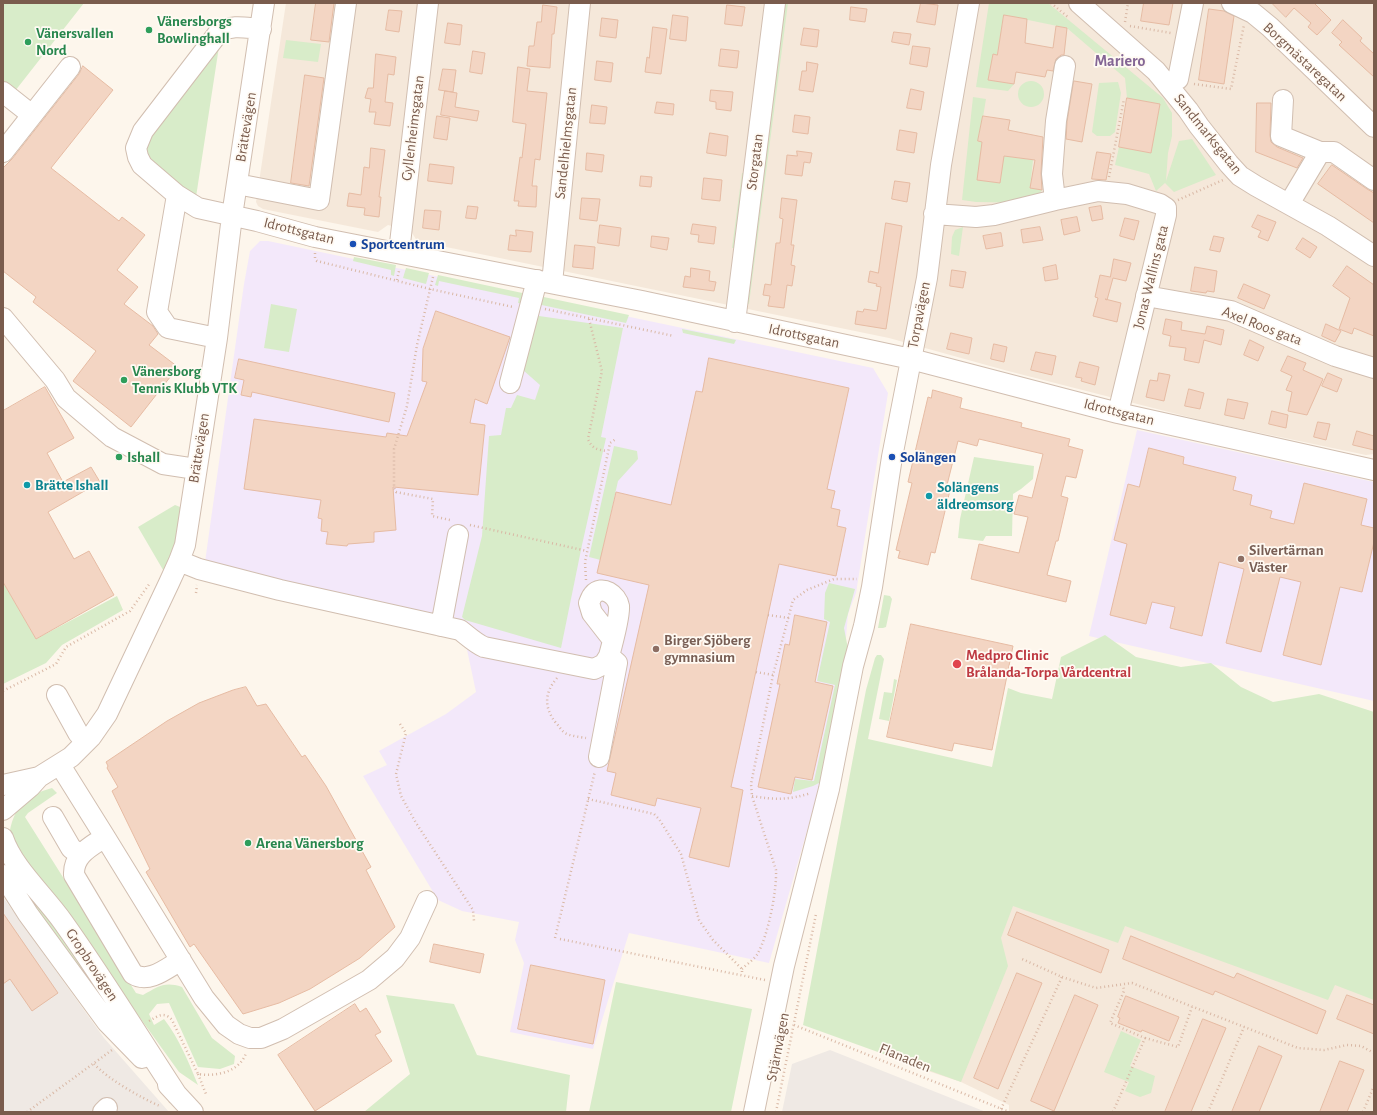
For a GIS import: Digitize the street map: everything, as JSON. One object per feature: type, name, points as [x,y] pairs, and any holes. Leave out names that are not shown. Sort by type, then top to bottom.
[{"type":"street","name":"Brättevägen","points":[[3,810],[40,777],[71,757],[99,726],[107,714],[180,561],[185,545],[217,338],[232,216],[264,3]]},
{"type":"street","points":[[237,184],[319,200],[346,3]]},
{"type":"street","name":"Gyllenheimsgatan","points":[[399,252],[428,3]]},
{"type":"street","name":"Sandelhielmsgatan","points":[[510,383],[531,306],[544,281],[580,3]]},
{"type":"street","name":"Storgatan","points":[[736,322],[775,3]]},
{"type":"street","name":"Torpavägen","points":[[754,1112],[781,983],[829,790],[853,666],[864,626],[872,585],[892,458],[910,359],[927,278],[934,214],[969,3]]},
{"type":"street","name":"Sandmarksgatan","points":[[1078,3],[1156,71],[1240,176],[1328,226],[1374,256]]},
{"type":"street","points":[[1168,85],[1178,79],[1193,3]]},
{"type":"street","name":"Borgmästaregatan","points":[[1239,6],[1270,27],[1374,127]]},
{"type":"street","name":"Idrottsgatan","points":[[261,29],[232,27],[226,28],[219,32],[143,131],[137,144],[136,152],[142,166],[177,195],[198,208],[257,221],[315,237],[544,281],[910,359],[1118,413],[1374,470]]},
{"type":"street","points":[[3,152],[70,66]]},
{"type":"street","points":[[1055,200],[1052,167],[1056,120],[1065,66]]},
{"type":"street","points":[[3,92],[32,115]]},
{"type":"street","points":[[1283,100],[1282,136],[1320,152],[1334,152],[1374,180]]},
{"type":"street","points":[[1289,204],[1320,152]]},
{"type":"street","name":"Jonas Wallins gata","points":[[934,214],[976,217],[994,216],[1055,200],[1098,191],[1127,194],[1160,204],[1166,208],[1166,215],[1118,413]]},
{"type":"street","points":[[177,195],[156,312],[168,328],[217,338]]},
{"type":"street","name":"Axel Roos gata","points":[[1146,296],[1231,312],[1335,356],[1374,368]]},
{"type":"street","points":[[3,318],[55,380],[66,398],[112,437],[164,464],[196,469]]},
{"type":"street","points":[[441,626],[460,527]]},
{"type":"street","points":[[180,561],[199,569],[280,590],[460,630],[477,644],[484,647],[594,669],[604,664],[611,648],[619,606],[616,597],[610,592],[600,590],[593,594]]},
{"type":"street","points":[[600,749],[617,663],[611,648]]},
{"type":"street","points":[[57,695],[78,733],[86,742]]},
{"type":"street","points":[[60,765],[204,998],[226,1025],[239,1034],[250,1038],[262,1038],[283,1030],[370,980],[395,958],[410,938],[427,901]]},
{"type":"street","name":"Brättevägen","points":[[3,785],[40,777]]},
{"type":"street","points":[[53,817],[71,848],[80,855]]},
{"type":"street","points":[[105,836],[80,855],[74,868],[74,875],[133,974],[138,977],[151,977],[181,960]]},
{"type":"street","name":"Gropbrovägen","points":[[3,838],[6,848],[13,859],[55,910],[75,938],[177,1095]]},
{"type":"street","name":"Gropbrovägen","points":[[3,875],[33,920],[107,1022],[193,1112]]},
{"type":"path","points":[[1128,3],[1125,25],[1174,34]]},
{"type":"path","points":[[1190,83],[1231,89],[1239,6]]},
{"type":"path","points":[[1107,192],[1124,99]]},
{"type":"path","points":[[1172,202],[1229,178]]},
{"type":"path","points":[[316,252],[315,259],[317,261],[430,289],[522,309],[531,306],[674,336]]},
{"type":"path","points":[[434,270],[417,344],[407,406],[394,450],[394,488],[396,492],[433,499],[432,516],[460,527],[587,551]]},
{"type":"path","points":[[589,319],[602,371],[588,439],[594,448],[608,451]]},
{"type":"path","points":[[593,594],[586,580],[585,562],[610,443],[616,438]]},
{"type":"path","points":[[742,968],[758,954],[767,932],[776,880],[776,870],[752,796],[751,784],[773,675],[793,600],[807,590],[834,579],[872,585]]},
{"type":"path","points":[[3,691],[56,664],[66,647],[130,611],[152,581]]},
{"type":"path","points":[[768,615],[789,618]]},
{"type":"path","points":[[555,938],[600,749],[565,733],[552,718],[547,708],[546,699],[548,691],[560,674],[564,664]]},
{"type":"path","points":[[756,672],[773,675]]},
{"type":"path","points":[[400,724],[406,732],[396,774],[401,796],[416,823],[473,910],[474,921]]},
{"type":"path","points":[[752,796],[767,799],[789,799],[821,789],[829,790]]},
{"type":"path","points":[[588,799],[654,814],[659,819],[681,854],[699,920],[713,940],[742,968],[742,975]]},
{"type":"path","points":[[560,939],[781,983]]},
{"type":"path","points":[[1022,959],[1062,977],[1096,988],[1132,983],[1298,1048],[1324,1050],[1347,1044],[1361,1046],[1374,1053]]},
{"type":"path","points":[[1001,1109],[1062,977]]},
{"type":"path","name":"Stjärnvägen","points":[[776,1112],[801,987],[781,983]]},
{"type":"path","points":[[1123,985],[1124,991],[1110,1023],[1145,1038],[1178,1047],[1192,1007]]},
{"type":"path","points":[[146,1023],[160,1015],[166,1015],[172,1020],[206,1094]]},
{"type":"path","name":"Flanaden","points":[[794,1025],[1009,1112]]},
{"type":"path","points":[[1208,1112],[1244,1027]]},
{"type":"path","points":[[198,1074],[205,1075],[223,1073],[237,1065],[245,1056],[250,1038]]},
{"type":"path","points":[[1113,1112],[1145,1038]]},
{"type":"path","points":[[27,1112],[117,1046]]},
{"type":"path","points":[[94,1064],[102,1072],[150,1102],[160,1106]]},
{"type":"path","points":[[1363,1112],[1374,1086]]},
{"type":"shaded area","points":[[286,3],[1374,3],[1374,454],[1366,455],[1208,422],[1008,371],[889,338],[417,241],[411,231],[388,225],[378,232],[263,209],[258,206],[256,202]]},
{"type":"shaded area","name":"Birger Sjöberg gymnasium","points":[[260,241],[268,241],[873,368],[888,393],[856,593],[848,614],[843,673],[815,803],[769,963],[629,933],[593,1049],[510,1032],[524,963],[515,940],[519,922],[462,911],[438,900],[363,776],[387,765],[379,751],[446,714],[476,692],[462,626],[205,562],[244,284],[250,251]]},
{"type":"shaded area","name":"Silvertärnan Väster","points":[[1137,430],[1374,482],[1374,701],[1089,636]]},
{"type":"shaded area","points":[[1018,875],[1374,972],[1374,1112],[1009,1112],[1009,1105],[961,1082],[928,1071]]},
{"type":"shaded area","points":[[3,897],[104,1038],[169,1112],[3,1112]]},
{"type":"shaded area","points":[[830,1050],[986,1112],[782,1112],[792,1064]]},
{"type":"green space","name":"Vänersvallen Nord","points":[[3,3],[84,3],[15,91],[3,82]]},
{"type":"green space","points":[[784,3],[788,3],[749,304],[747,303]]},
{"type":"green space","points":[[989,3],[1048,3],[1163,98],[1172,113],[1172,136],[1168,153],[1166,181],[1179,141],[1192,139],[1216,175],[1174,192],[1165,183],[1156,191],[1149,174],[1115,165],[1119,147],[1151,153],[1160,104],[1127,98],[1125,78],[1067,28],[1004,15],[997,55],[993,55],[988,80],[1014,84],[1008,91],[976,87]]},
{"type":"green space","points":[[220,40],[196,197],[147,160],[143,150],[148,134]]},
{"type":"green space","points":[[286,40],[321,44],[318,62],[283,58]]},
{"type":"green space","points":[[1031,81],[1041,84],[1044,94],[1041,104],[1031,107],[1021,104],[1018,94],[1021,84]]},
{"type":"green space","points":[[1118,82],[1121,93],[1115,132],[1110,136],[1097,136],[1092,132],[1099,83]]},
{"type":"green space","points":[[973,97],[986,99],[979,141],[982,142],[977,180],[1000,183],[1003,156],[1033,160],[1030,188],[1042,190],[1031,203],[976,202],[962,200]]},
{"type":"green space","points":[[742,173],[744,173],[735,248],[732,248]]},
{"type":"green space","points":[[963,227],[959,256],[951,254],[952,237],[955,230]]},
{"type":"green space","points":[[354,257],[396,265],[394,276],[391,275],[391,270],[353,261]]},
{"type":"green space","points":[[406,268],[429,273],[426,284],[403,278]]},
{"type":"green space","points":[[438,275],[527,294],[524,304],[518,303],[519,298],[439,281],[438,286],[435,285]]},
{"type":"green space","points":[[539,296],[629,315],[626,323],[537,304]]},
{"type":"green space","points":[[271,304],[297,309],[289,352],[264,348]]},
{"type":"green space","points":[[532,315],[623,328],[601,437],[606,438],[561,648],[465,620],[462,617],[482,536],[489,436],[501,435],[506,408],[511,408],[517,395],[535,400],[540,385],[523,370]]},
{"type":"green space","points":[[682,329],[736,340],[734,344],[683,333]]},
{"type":"green space","points":[[614,446],[637,451],[638,459],[618,481],[602,552],[616,564],[589,557]]},
{"type":"green space","points":[[974,457],[1034,466],[1033,479],[1013,494],[1012,536],[986,536],[983,541],[958,538],[960,519]]},
{"type":"green space","points":[[175,505],[180,507],[182,511],[177,552],[166,575],[138,527]]},
{"type":"green space","points":[[3,582],[36,639],[117,596],[123,610],[62,645],[46,663],[3,684]]},
{"type":"green space","points":[[829,583],[855,589],[844,628],[849,654],[825,780],[813,786],[793,792],[795,779],[814,781],[835,685],[817,681],[830,622],[824,619],[825,593]]},
{"type":"green space","points":[[884,595],[890,596],[892,599],[886,627],[878,628]]},
{"type":"green space","points":[[1105,635],[1136,657],[1181,667],[1211,663],[1241,687],[1273,702],[1319,694],[1374,712],[1374,1000],[1335,985],[1328,1000],[1125,926],[1118,943],[1013,906],[1001,938],[1008,966],[961,1082],[803,1025],[866,690],[877,655],[881,655],[884,659],[868,739],[992,767],[1008,688],[1021,693],[1052,699],[1061,657]]},
{"type":"green space","points":[[894,679],[897,680],[889,721],[879,719],[884,692],[892,693]]},
{"type":"green space","points":[[52,788],[57,793],[28,813],[25,817],[136,993],[143,995],[157,987],[166,985],[176,985],[182,987],[212,1038],[235,1056],[234,1064],[220,1069],[198,1067],[169,1003],[157,1004],[149,1014],[154,1025],[164,1019],[179,1042],[198,1085],[179,1072],[9,836],[17,810],[22,804],[34,795]]},
{"type":"green space","points":[[3,855],[82,958],[114,1017],[13,878],[3,863]]},
{"type":"green space","points":[[616,982],[752,1009],[731,1112],[589,1112]]},
{"type":"green space","points":[[386,995],[454,1004],[477,1055],[570,1075],[566,1112],[364,1112],[410,1074]]},
{"type":"green space","points":[[1121,1031],[1141,1040],[1130,1066],[1155,1076],[1151,1093],[1140,1097],[1125,1091],[1129,1082],[1104,1072]]},
{"type":"building","points":[[316,3],[334,3],[329,42],[311,40]]},
{"type":"building","points":[[921,3],[938,5],[935,25],[917,22]]},
{"type":"building","points":[[1144,3],[1173,3],[1169,25],[1141,21]]},
{"type":"building","points":[[1272,3],[1314,3],[1331,20],[1317,35],[1308,27],[1311,23],[1294,8],[1286,17]]},
{"type":"building","points":[[543,5],[557,7],[554,34],[552,34],[550,68],[527,66],[529,46],[534,46],[537,22],[541,22]]},
{"type":"building","points":[[727,5],[745,7],[742,26],[725,24]]},
{"type":"building","points":[[851,7],[867,9],[865,22],[850,20]]},
{"type":"building","points":[[1209,9],[1224,11],[1234,16],[1224,84],[1199,80]]},
{"type":"building","points":[[389,10],[402,11],[399,32],[386,30]]},
{"type":"building","points":[[673,15],[688,17],[686,41],[670,39]]},
{"type":"building","points":[[1004,15],[1027,19],[1025,43],[1053,48],[1056,26],[1067,28],[1064,55],[1061,55],[1056,59],[1053,71],[1047,70],[1045,77],[1016,72],[1014,84],[988,80],[993,54],[997,55]]},
{"type":"building","points":[[602,18],[618,20],[616,38],[600,36]]},
{"type":"building","points":[[1343,20],[1362,38],[1360,41],[1374,54],[1374,77],[1339,45],[1342,42],[1332,33]]},
{"type":"building","points":[[448,23],[462,25],[460,45],[445,43]]},
{"type":"building","points":[[653,27],[667,29],[661,74],[645,72],[647,57],[649,58]]},
{"type":"building","points":[[804,28],[819,30],[817,47],[801,45]]},
{"type":"building","points":[[894,32],[911,34],[909,45],[892,42]]},
{"type":"building","points":[[913,46],[930,48],[927,67],[910,64]]},
{"type":"building","points":[[721,49],[739,51],[737,68],[719,66]]},
{"type":"building","points":[[473,51],[485,53],[482,74],[470,72]]},
{"type":"building","points":[[376,54],[396,57],[394,75],[388,74],[385,102],[393,103],[390,126],[374,124],[376,112],[369,112],[371,99],[365,98],[368,88],[373,88]]},
{"type":"building","points":[[597,61],[613,63],[611,82],[595,80]]},
{"type":"building","points":[[807,62],[818,64],[813,92],[799,90],[802,71],[806,71]]},
{"type":"building","points":[[83,66],[113,90],[51,168],[119,221],[122,217],[145,235],[117,270],[138,287],[124,304],[153,326],[158,334],[149,345],[178,367],[131,427],[73,381],[96,351],[33,302],[36,297],[3,271],[3,168],[12,159],[79,74]]},
{"type":"building","points":[[518,67],[530,69],[527,91],[547,93],[540,160],[535,159],[532,186],[537,186],[536,207],[518,206],[519,201],[514,201],[520,157],[522,158],[526,124],[513,122]]},
{"type":"building","points":[[443,69],[456,70],[453,92],[439,90]]},
{"type":"building","points":[[305,75],[324,78],[309,186],[291,183]]},
{"type":"building","points":[[1074,81],[1092,84],[1082,142],[1066,139],[1067,122]]},
{"type":"building","points":[[911,89],[924,92],[921,110],[907,108]]},
{"type":"building","points":[[711,90],[733,92],[731,111],[716,109],[716,102],[710,101]]},
{"type":"building","points":[[445,91],[457,93],[455,107],[479,111],[477,121],[441,115]]},
{"type":"building","points":[[1127,98],[1160,104],[1151,153],[1119,147]]},
{"type":"building","points":[[657,102],[674,104],[673,115],[655,113]]},
{"type":"building","points":[[1257,103],[1271,103],[1271,142],[1277,147],[1303,158],[1297,168],[1256,152]]},
{"type":"building","points":[[592,105],[607,107],[605,124],[590,123]]},
{"type":"building","points":[[795,115],[810,117],[808,134],[793,132]]},
{"type":"building","points":[[437,116],[450,118],[447,140],[434,138]]},
{"type":"building","points":[[983,116],[1010,120],[1008,130],[1043,137],[1041,173],[1042,190],[1030,188],[1035,160],[1004,156],[1000,183],[977,180],[982,142],[978,141]]},
{"type":"building","points":[[900,130],[917,133],[914,153],[897,150]]},
{"type":"building","points":[[710,133],[728,136],[726,156],[707,153]]},
{"type":"building","points":[[371,148],[385,150],[379,197],[381,197],[379,217],[364,215],[365,208],[347,206],[349,193],[361,195],[364,167],[369,168]]},
{"type":"building","points":[[797,151],[812,153],[810,163],[804,162],[802,176],[785,174],[787,155],[797,156]]},
{"type":"building","points":[[1097,152],[1111,154],[1106,180],[1092,179]]},
{"type":"building","points":[[587,153],[604,155],[602,172],[586,170]]},
{"type":"building","points":[[430,164],[454,167],[452,184],[428,181]]},
{"type":"building","points":[[1332,165],[1374,193],[1374,223],[1318,184]]},
{"type":"building","points":[[641,176],[652,177],[651,187],[640,186]]},
{"type":"building","points":[[704,178],[722,180],[720,201],[702,199]]},
{"type":"building","points":[[895,181],[910,183],[907,202],[892,199]]},
{"type":"building","points":[[582,198],[600,199],[597,221],[580,219]]},
{"type":"building","points":[[782,198],[797,200],[791,245],[794,245],[791,265],[795,266],[792,286],[787,285],[784,308],[768,306],[770,296],[763,295],[765,284],[771,285],[776,243],[780,243],[783,219],[780,218]]},
{"type":"building","points":[[468,206],[478,207],[476,219],[466,218]]},
{"type":"building","points":[[1101,206],[1103,219],[1092,221],[1089,208]]},
{"type":"building","points":[[425,210],[441,211],[439,230],[423,228]]},
{"type":"building","points":[[1258,215],[1276,222],[1268,241],[1258,237],[1261,231],[1252,227]]},
{"type":"building","points":[[1077,217],[1080,231],[1064,235],[1061,220]]},
{"type":"building","points":[[1125,218],[1139,221],[1134,240],[1120,236]]},
{"type":"building","points":[[886,223],[902,226],[886,329],[855,324],[857,311],[863,312],[864,309],[877,311],[881,287],[876,286],[877,284],[868,282],[870,271],[878,273]]},
{"type":"building","points":[[693,224],[716,227],[714,244],[698,242],[699,235],[691,234]]},
{"type":"building","points":[[600,225],[621,228],[619,246],[598,243]]},
{"type":"building","points":[[1040,227],[1043,240],[1023,243],[1021,230]]},
{"type":"building","points":[[516,230],[533,232],[531,252],[508,250],[510,235],[516,236]]},
{"type":"building","points":[[1001,233],[1003,246],[986,249],[983,236]]},
{"type":"building","points":[[652,236],[669,238],[667,250],[651,247]]},
{"type":"building","points":[[1214,236],[1224,238],[1220,252],[1210,250]]},
{"type":"building","points":[[1303,238],[1317,247],[1310,258],[1296,249]]},
{"type":"building","points":[[575,245],[595,247],[593,269],[573,267]]},
{"type":"building","points":[[1114,259],[1131,263],[1126,281],[1113,278],[1107,300],[1121,303],[1117,322],[1093,316],[1098,298],[1095,297],[1100,275],[1110,277]]},
{"type":"building","points":[[1056,265],[1058,279],[1045,281],[1043,268]]},
{"type":"building","points":[[1347,266],[1374,285],[1374,336],[1354,328],[1352,334],[1339,329],[1350,298],[1333,286]]},
{"type":"building","points":[[1195,267],[1217,271],[1214,292],[1207,291],[1206,293],[1191,291]]},
{"type":"building","points":[[691,268],[710,271],[709,281],[716,282],[714,291],[683,287],[685,276],[690,277]]},
{"type":"building","points":[[952,270],[966,272],[963,288],[950,286]]},
{"type":"building","points":[[1244,284],[1270,295],[1264,309],[1238,298]]},
{"type":"building","points":[[436,311],[510,337],[487,404],[475,399],[470,423],[485,425],[478,495],[393,487],[396,530],[374,532],[374,542],[348,544],[347,546],[326,544],[328,532],[321,531],[322,519],[318,518],[321,500],[244,489],[254,419],[386,437],[387,433],[407,436],[427,382],[422,381],[423,349]]},
{"type":"building","points":[[1166,319],[1182,322],[1181,330],[1205,334],[1207,326],[1224,330],[1221,345],[1204,340],[1199,363],[1184,360],[1186,348],[1169,346],[1171,336],[1163,334]]},
{"type":"building","points":[[1326,324],[1341,331],[1335,342],[1322,336]]},
{"type":"building","points":[[951,333],[972,338],[969,354],[947,349]]},
{"type":"building","points":[[1250,340],[1264,347],[1258,361],[1244,355]]},
{"type":"building","points":[[994,344],[1007,347],[1004,362],[991,359]]},
{"type":"building","points":[[1036,352],[1056,356],[1052,375],[1031,370]]},
{"type":"building","points":[[1288,356],[1306,363],[1303,370],[1323,379],[1307,415],[1288,411],[1292,392],[1286,390],[1292,376],[1281,371]]},
{"type":"building","points":[[709,358],[849,388],[827,489],[835,491],[831,508],[840,510],[837,526],[846,528],[836,576],[779,564],[731,787],[743,790],[729,867],[689,857],[701,808],[657,798],[655,806],[611,795],[616,773],[607,771],[649,585],[597,573],[616,492],[671,505],[696,391],[702,392]]},
{"type":"building","points":[[239,359],[395,393],[389,422],[252,392],[251,397],[241,395],[244,380],[235,378]]},
{"type":"building","points":[[1080,362],[1099,367],[1095,385],[1081,381],[1082,378],[1076,377]]},
{"type":"building","points":[[1159,373],[1170,375],[1164,401],[1146,397],[1150,380],[1157,381]]},
{"type":"building","points":[[1328,373],[1342,379],[1337,392],[1322,386]]},
{"type":"building","name":"Brätte Ishall","points":[[45,387],[74,438],[47,453],[63,482],[91,467],[100,482],[48,512],[74,559],[89,551],[114,595],[36,639],[3,582],[3,411]]},
{"type":"building","points":[[1189,389],[1204,393],[1200,409],[1185,406]]},
{"type":"building","name":"Solängens äldreomsorg","points":[[933,390],[962,398],[960,408],[1022,423],[1021,427],[1070,439],[1068,446],[1083,450],[1076,478],[1066,476],[1061,496],[1068,498],[1058,541],[1056,541],[1047,575],[1071,581],[1066,602],[971,579],[979,544],[1019,553],[1028,517],[1014,514],[1019,495],[1032,498],[1043,454],[979,439],[977,446],[958,441],[947,485],[951,486],[935,553],[931,552],[928,565],[898,558],[900,551],[896,550],[912,483],[908,482],[928,397],[931,398]]},
{"type":"building","points":[[1228,399],[1248,403],[1244,419],[1225,415]]},
{"type":"building","points":[[1272,411],[1288,415],[1286,428],[1269,424]]},
{"type":"building","points":[[1318,422],[1330,424],[1326,440],[1314,437]]},
{"type":"building","points":[[1357,431],[1374,436],[1374,450],[1353,445]]},
{"type":"building","points":[[1149,448],[1184,457],[1183,464],[1236,477],[1233,490],[1252,495],[1250,505],[1272,511],[1270,518],[1294,524],[1304,483],[1367,499],[1361,525],[1374,528],[1374,542],[1362,592],[1340,587],[1321,665],[1283,655],[1301,582],[1280,577],[1261,652],[1226,643],[1244,569],[1219,562],[1202,636],[1170,628],[1175,607],[1152,602],[1146,624],[1110,615],[1127,544],[1114,540],[1128,484],[1139,487]]},
{"type":"building","points":[[795,615],[827,622],[815,682],[833,686],[812,780],[795,777],[791,794],[758,787],[780,684],[777,684],[785,644],[789,645]]},
{"type":"building","points":[[911,624],[1013,646],[992,750],[954,743],[952,751],[887,737]]},
{"type":"building","name":"Arena Vänersborg","points":[[246,687],[257,706],[266,704],[302,757],[305,755],[326,786],[371,867],[366,870],[395,927],[360,958],[310,989],[279,1003],[243,1014],[194,944],[190,947],[146,872],[150,869],[112,791],[118,787],[107,768],[108,766],[106,762],[167,721],[199,703],[233,690]]},
{"type":"building","points":[[1017,912],[1109,950],[1101,973],[1008,935]]},
{"type":"building","points":[[3,913],[58,993],[32,1011],[10,979],[3,984]]},
{"type":"building","points":[[1131,936],[1234,978],[1237,973],[1326,1011],[1317,1034],[1215,991],[1213,995],[1123,959]]},
{"type":"building","points":[[434,944],[484,954],[480,973],[430,962]]},
{"type":"building","points":[[531,965],[605,980],[593,1044],[518,1029]]},
{"type":"building","points":[[1017,973],[1042,983],[998,1089],[974,1078]]},
{"type":"building","points":[[1075,995],[1098,1005],[1054,1111],[1031,1101]]},
{"type":"building","points":[[1347,995],[1374,1005],[1374,1034],[1337,1019]]},
{"type":"building","points":[[1126,996],[1179,1017],[1169,1041],[1142,1030],[1141,1032],[1118,1023],[1120,1018],[1118,1017]]},
{"type":"building","points":[[355,1004],[360,1012],[366,1008],[381,1032],[375,1035],[392,1061],[315,1111],[278,1055]]},
{"type":"building","points":[[1203,1019],[1226,1028],[1191,1112],[1165,1112]]},
{"type":"building","points":[[1259,1046],[1282,1056],[1259,1112],[1232,1112]]},
{"type":"building","points":[[1340,1061],[1364,1070],[1347,1112],[1320,1112]]},
{"type":"place","name":"Vänersborgs Bowlinghall","points":[[149,30]]},
{"type":"place","name":"Vänersvallen Nord","points":[[28,42]]},
{"type":"place","name":"Sportcentrum","points":[[353,244]]},
{"type":"place","name":"Vänersborg Tennis Klubb VTK","points":[[124,380]]},
{"type":"place","name":"Ishall","points":[[119,457]]},
{"type":"place","name":"Solängen","points":[[892,457]]},
{"type":"place","name":"Brätte Ishall","points":[[27,485]]},
{"type":"place","name":"Solängens äldreomsorg","points":[[929,496]]},
{"type":"place","name":"Silvertärnan Väster","points":[[1241,559]]},
{"type":"place","name":"Birger Sjöberg gymnasium","points":[[656,649]]},
{"type":"place","name":"Medpro Clinic Brålanda-Torpa Vårdcentral","points":[[957,664]]},
{"type":"place","name":"Arena Vänersborg","points":[[248,843]]},
{"type":"district","name":"Mariero","points":[[1120,61]]}]
